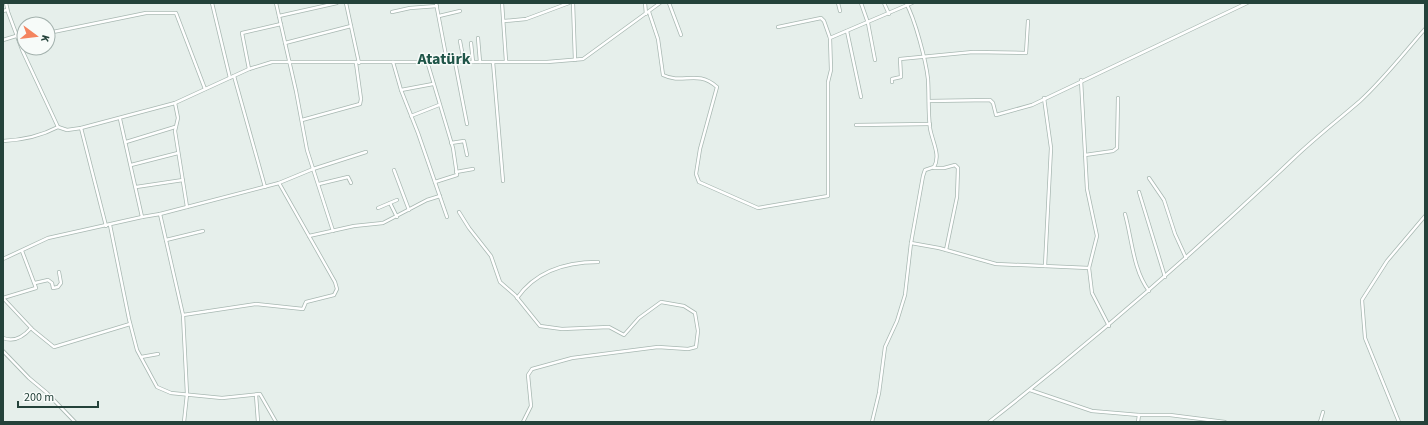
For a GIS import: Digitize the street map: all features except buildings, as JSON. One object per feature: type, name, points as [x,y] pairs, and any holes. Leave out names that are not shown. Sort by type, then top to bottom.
[{"type":"street","points":[[3,40],[16,36],[6,3]]},
{"type":"street","points":[[212,3],[230,78]]},
{"type":"street","points":[[276,3],[290,62],[307,150],[333,231]]},
{"type":"street","points":[[279,16],[337,3]]},
{"type":"street","points":[[302,120],[360,104],[362,99],[358,63],[346,3]]},
{"type":"street","points":[[502,3],[506,61]]},
{"type":"street","points":[[504,21],[526,19],[571,3],[575,60]]},
{"type":"street","points":[[645,3],[658,38],[663,76],[674,78],[708,79],[717,87],[700,149],[696,174],[700,182],[758,208],[828,196],[828,82],[831,70],[830,38],[824,21],[820,18],[778,27]]},
{"type":"street","points":[[3,141],[32,137],[46,133],[58,127],[67,130],[81,128],[120,119],[175,103],[249,69],[266,63],[427,61],[493,62],[583,59],[660,3]]},
{"type":"street","points":[[669,3],[681,35]]},
{"type":"street","points":[[838,3],[840,11]]},
{"type":"street","points":[[861,3],[868,23],[875,60]]},
{"type":"street","points":[[884,3],[889,14]]},
{"type":"street","points":[[830,38],[912,3]]},
{"type":"street","points":[[929,101],[990,100],[993,102],[995,113],[998,115],[1022,109],[1081,80],[1158,46],[1248,3]]},
{"type":"street","points":[[907,4],[928,78],[931,135],[936,151],[936,164],[934,167]]},
{"type":"street","points":[[392,12],[436,5],[447,61]]},
{"type":"street","points":[[439,16],[460,11]]},
{"type":"street","points":[[56,31],[146,13],[176,13],[206,89]]},
{"type":"street","points":[[892,82],[892,79],[901,77],[900,59],[973,52],[1026,53],[1028,20]]},
{"type":"street","points":[[249,69],[242,33],[281,24]]},
{"type":"street","points":[[285,43],[351,26]]},
{"type":"street","points":[[989,422],[1108,326],[1165,277],[1295,156],[1381,80],[1425,29]]},
{"type":"street","points":[[847,31],[861,97]]},
{"type":"street","points":[[478,38],[480,62]]},
{"type":"street","points":[[460,41],[464,62]]},
{"type":"street","points":[[471,43],[473,62]]},
{"type":"street","points":[[25,56],[58,127]]},
{"type":"street","points":[[427,61],[438,105],[451,143],[457,175],[435,182]]},
{"type":"street","points":[[455,61],[467,124]]},
{"type":"street","points":[[394,62],[401,90],[447,217]]},
{"type":"street","points":[[493,62],[503,181]]},
{"type":"street","points":[[234,76],[265,187]]},
{"type":"street","points":[[1081,80],[1087,189],[1096,236],[1088,268],[1092,293],[1108,326]]},
{"type":"street","points":[[401,90],[433,84]]},
{"type":"street","points":[[1044,98],[1051,148],[1045,266]]},
{"type":"street","points":[[1085,155],[1113,151],[1117,148],[1118,98]]},
{"type":"street","points":[[175,103],[178,118],[175,131],[188,207]]},
{"type":"street","points":[[411,116],[438,105]]},
{"type":"street","points":[[120,119],[142,217]]},
{"type":"street","points":[[856,125],[930,124]]},
{"type":"street","points":[[126,142],[176,127]]},
{"type":"street","points":[[81,128],[106,226]]},
{"type":"street","points":[[451,143],[464,141],[467,154]]},
{"type":"street","points":[[3,259],[48,238],[160,214],[265,187],[313,169],[366,152]]},
{"type":"street","points":[[131,165],[178,153]]},
{"type":"street","points":[[872,422],[879,393],[886,347],[897,321],[905,295],[923,176],[925,170],[934,167],[939,169],[955,165],[958,168],[957,197],[946,250]]},
{"type":"street","points":[[456,172],[473,169]]},
{"type":"street","points":[[394,170],[409,210]]},
{"type":"street","points":[[319,184],[348,177],[351,183]]},
{"type":"street","points":[[1149,178],[1164,200],[1175,234],[1186,258]]},
{"type":"street","points":[[136,187],[183,180]]},
{"type":"street","points":[[183,315],[256,304],[303,308],[306,302],[334,296],[337,289],[335,282],[279,183]]},
{"type":"street","points":[[1139,192],[1165,277]]},
{"type":"street","points":[[309,236],[354,226],[383,223],[427,200],[440,196]]},
{"type":"street","points":[[378,208],[397,200]]},
{"type":"street","points":[[390,203],[397,217]]},
{"type":"street","points":[[459,212],[469,228],[491,256],[500,282],[517,298],[540,326],[562,329],[609,326],[624,335],[639,318],[661,302],[684,306],[694,313],[698,331],[696,347],[688,349],[658,347],[572,358],[532,369],[528,375],[532,406],[523,422]]},
{"type":"street","points":[[160,214],[183,315],[187,394],[184,422]]},
{"type":"street","points":[[1125,214],[1136,260],[1143,282],[1149,291]]},
{"type":"street","points":[[1399,422],[1365,338],[1362,300],[1387,261],[1425,216]]},
{"type":"street","points":[[110,225],[130,324],[141,357],[158,387],[171,394],[187,394],[222,398],[260,394],[276,422]]},
{"type":"street","points":[[166,240],[203,231]]},
{"type":"street","points":[[912,243],[946,250],[996,264],[1088,268]]},
{"type":"street","points":[[22,251],[36,288],[3,298],[31,328],[54,347],[130,324]]},
{"type":"street","points":[[517,298],[527,285],[550,271],[575,263],[598,262]]},
{"type":"street","points":[[35,283],[48,280],[52,284],[53,288],[58,287],[61,283],[59,272]]},
{"type":"street","points":[[3,338],[9,340],[21,338],[31,328]]},
{"type":"street","points":[[3,351],[29,378],[48,393],[75,422]]},
{"type":"street","points":[[141,357],[158,354]]},
{"type":"street","points":[[1030,390],[1092,411],[1170,415],[1225,422]]},
{"type":"street","points":[[256,395],[258,422]]},
{"type":"street","points":[[1320,422],[1323,412]]},
{"type":"street","points":[[1138,414],[1138,422]]},
{"type":"district","name":"Atatürk","points":[[444,58]]}]
